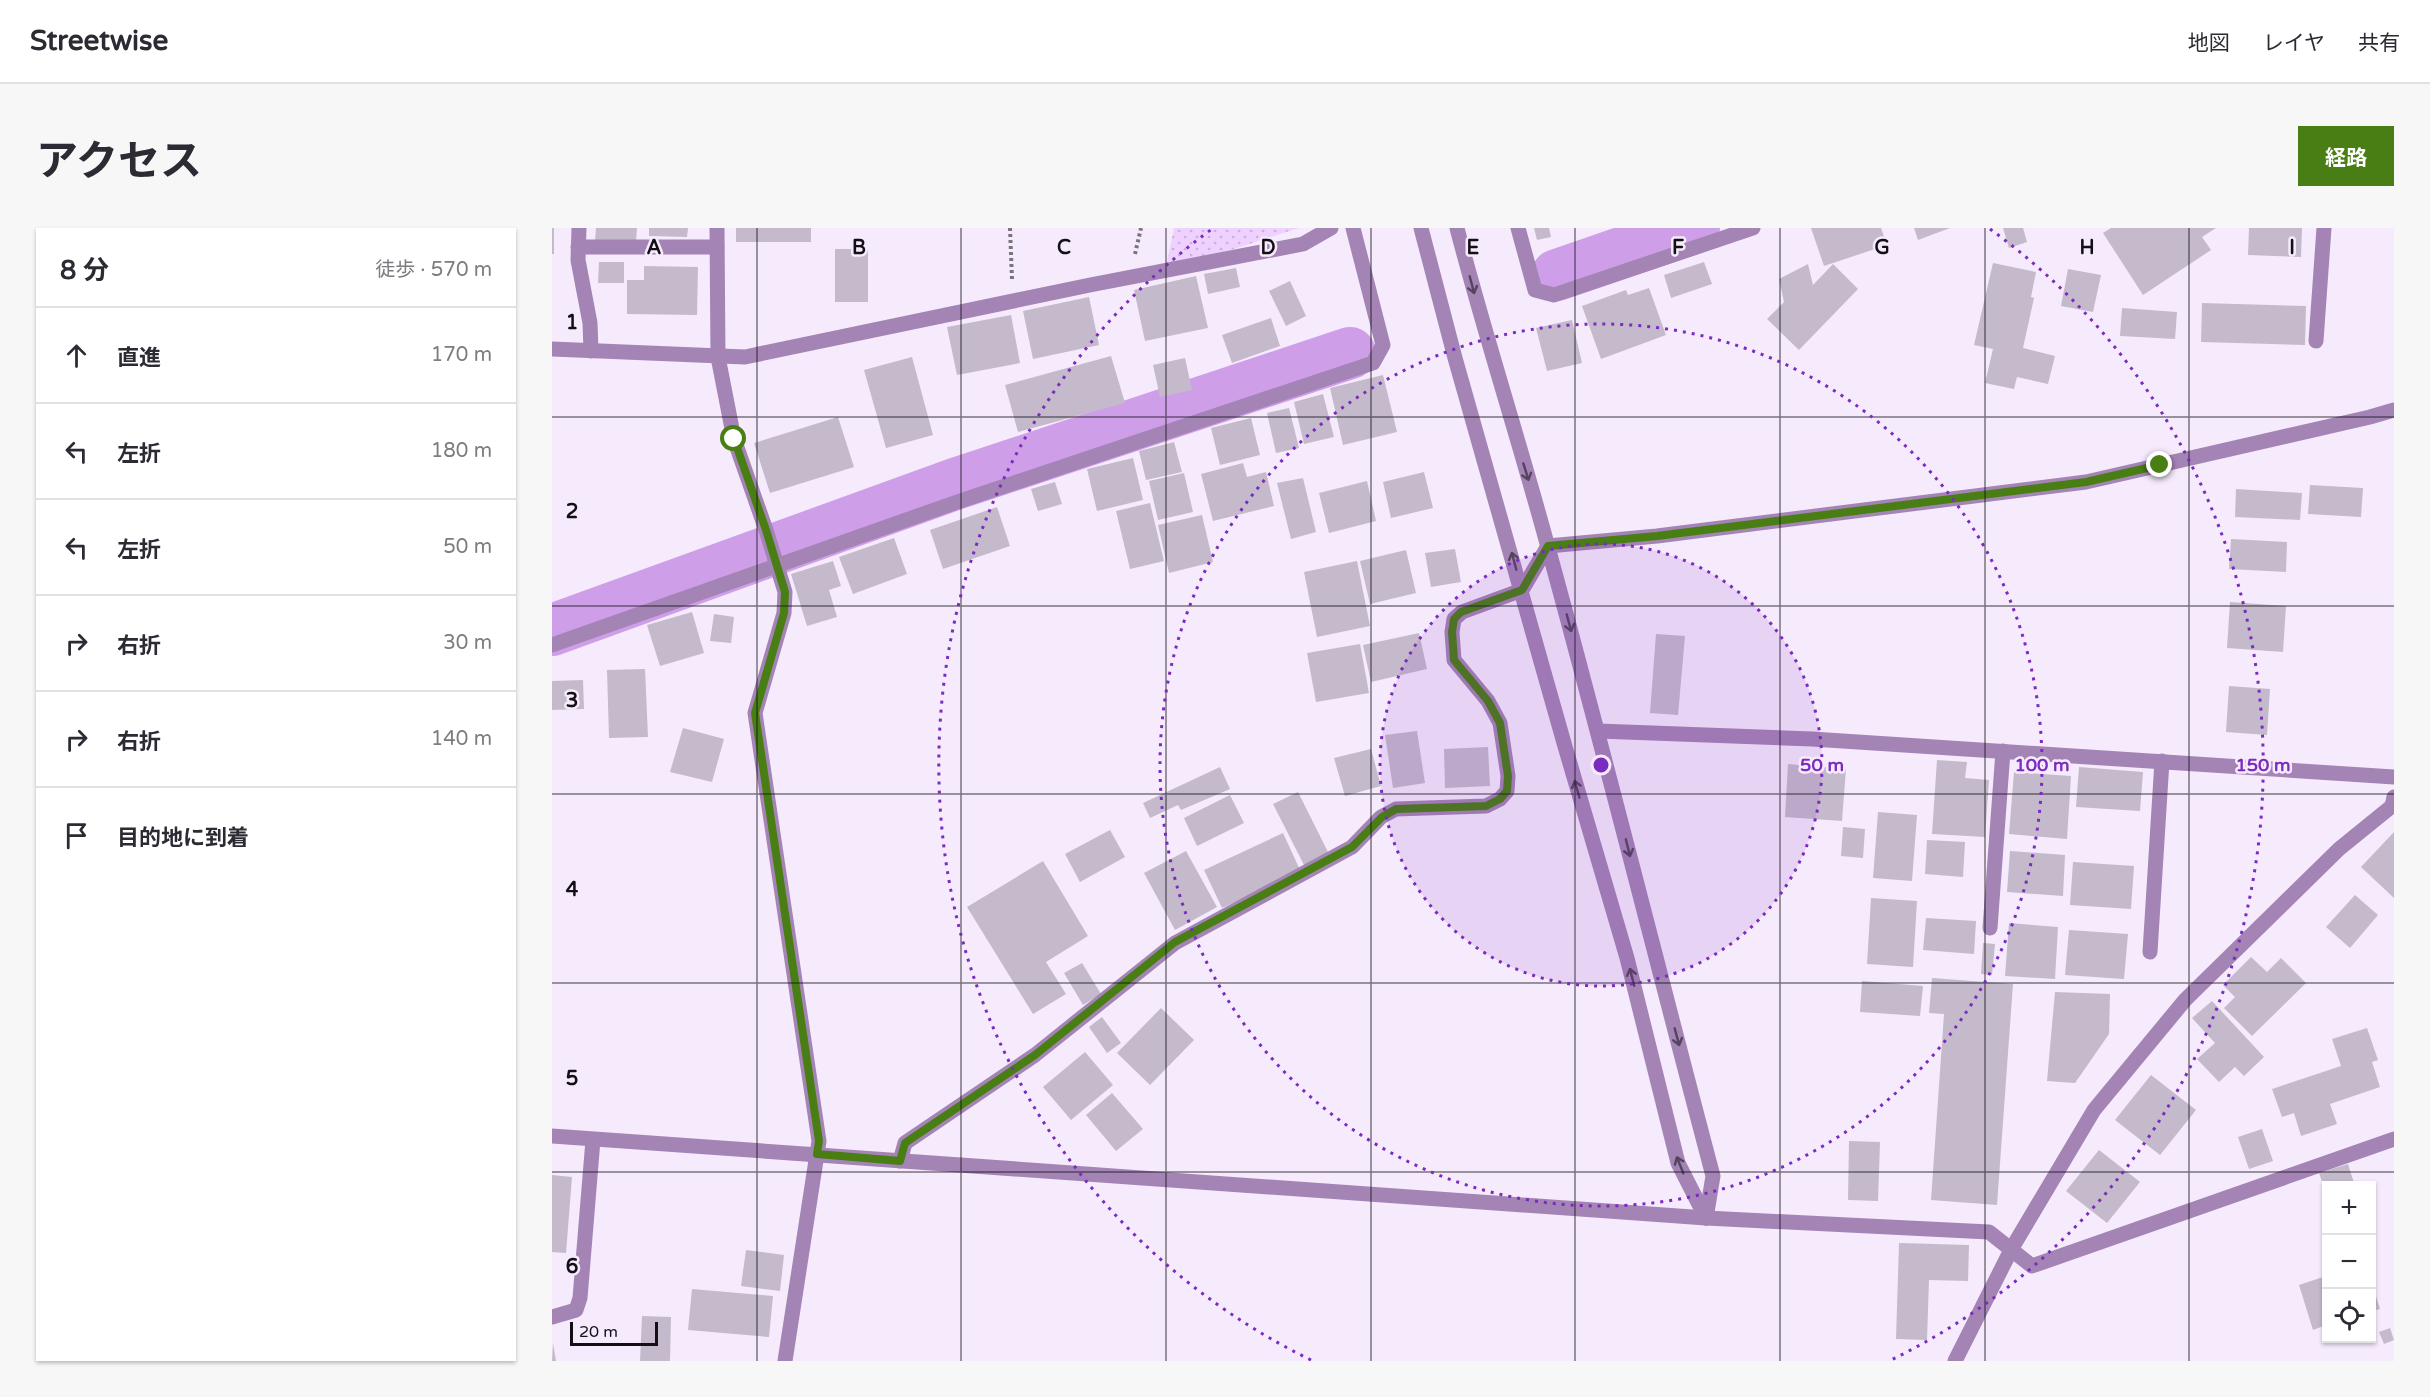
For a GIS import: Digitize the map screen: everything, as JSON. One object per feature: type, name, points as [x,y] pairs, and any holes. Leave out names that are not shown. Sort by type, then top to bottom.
[{"type":"street","points":[[579,228],[578,260],[590,323],[591,351]]},
{"type":"street","points":[[717,228],[718,357],[734,439],[785,592],[784,613],[755,713],[819,1141],[785,1361]]},
{"type":"street","points":[[552,349],[745,357],[1304,244],[1331,228]]},
{"type":"street","points":[[552,645],[777,563],[1373,363],[1383,345],[1353,228]]},
{"type":"street","points":[[1421,228],[1455,358],[1627,958],[1678,1163],[1706,1218]]},
{"type":"street","points":[[1457,228],[1481,322],[1548,546],[1598,731],[1713,1176],[1706,1218]]},
{"type":"street","points":[[1518,228],[1535,290],[1554,295],[1753,228]]},
{"type":"street","points":[[2316,342],[2324,228]]},
{"type":"street","points":[[578,247],[717,247]]},
{"type":"street","points":[[1548,546],[1657,536],[2086,482],[2394,410]]},
{"type":"street","points":[[900,1161],[905,1143],[1035,1055],[1175,942],[1352,847],[1382,817],[1396,809],[1486,806],[1500,799],[1507,791],[1508,776],[1500,723],[1488,701],[1454,660],[1452,632],[1454,619],[1461,612],[1522,590],[1548,546]]},
{"type":"street","points":[[1598,731],[1812,739],[2394,777]]},
{"type":"street","points":[[1990,928],[2003,751]]},
{"type":"street","points":[[2150,952],[2162,761]]},
{"type":"street","points":[[1955,1361],[2012,1248],[2094,1110],[2185,1000],[2339,849],[2393,804]]},
{"type":"street","points":[[552,1136],[1706,1218],[1989,1232],[2032,1266],[2394,1139]]},
{"type":"street","points":[[552,1317],[576,1310],[580,1298],[593,1140]]},
{"type":"path","points":[[1010,228],[1013,301]]},
{"type":"shaded area","points":[[1174,228],[1299,228],[1165,271]]},
{"type":"building","points":[[552,228],[554,228],[554,254],[552,254]]},
{"type":"building","points":[[596,228],[637,228],[636,242],[595,241]]},
{"type":"building","points":[[649,228],[688,228],[687,237],[649,236]]},
{"type":"building","points":[[736,228],[811,228],[811,242],[736,242]]},
{"type":"building","points":[[1534,228],[1549,228],[1551,237],[1537,240]]},
{"type":"building","points":[[1811,228],[1881,228],[1887,245],[1824,266]]},
{"type":"building","points":[[1914,228],[1950,228],[1918,240]]},
{"type":"building","points":[[2003,228],[2023,228],[2027,242],[2009,248]]},
{"type":"building","points":[[2111,228],[2216,228],[2202,237],[2211,250],[2143,295],[2103,233]]},
{"type":"building","points":[[2249,228],[2302,228],[2301,257],[2248,255]]},
{"type":"building","points":[[835,249],[868,249],[868,302],[835,302]]},
{"type":"building","points":[[599,262],[624,262],[624,283],[598,283]]},
{"type":"building","points":[[1704,262],[1712,284],[1671,298],[1664,275]]},
{"type":"building","points":[[1993,263],[2036,272],[2031,297],[2034,298],[2023,348],[2055,356],[2048,384],[2017,377],[2014,389],[1985,383],[1993,349],[1974,345]]},
{"type":"building","points":[[1808,264],[1813,285],[1833,264],[1858,289],[1799,350],[1767,319],[1784,302],[1779,279]]},
{"type":"building","points":[[644,266],[698,267],[697,315],[627,314],[627,280],[644,280]]},
{"type":"building","points":[[1236,268],[1240,287],[1208,294],[1204,274]]},
{"type":"building","points":[[2068,269],[2101,275],[2093,312],[2061,306]]},
{"type":"building","points":[[1196,276],[1208,328],[1145,341],[1134,290]]},
{"type":"building","points":[[1290,281],[1306,316],[1286,326],[1269,291]]},
{"type":"building","points":[[1649,288],[1666,335],[1601,359],[1582,306],[1626,290],[1628,295]]},
{"type":"building","points":[[1089,297],[1099,345],[1033,359],[1023,311]]},
{"type":"building","points":[[2202,303],[2306,306],[2305,345],[2201,342]]},
{"type":"building","points":[[2122,308],[2177,312],[2175,339],[2120,336]]},
{"type":"building","points":[[1011,315],[1020,363],[957,375],[947,327]]},
{"type":"building","points":[[1271,318],[1280,346],[1232,363],[1222,335]]},
{"type":"building","points":[[1572,320],[1582,363],[1547,371],[1536,328]]},
{"type":"building","points":[[1111,356],[1125,403],[1018,432],[1005,385]]},
{"type":"building","points":[[912,357],[933,435],[886,448],[864,370]]},
{"type":"building","points":[[1185,358],[1192,390],[1160,397],[1153,365]]},
{"type":"building","points":[[1383,375],[1397,432],[1343,445],[1330,388]]},
{"type":"building","points":[[1323,394],[1334,437],[1304,444],[1294,402]]},
{"type":"building","points":[[1289,408],[1299,448],[1276,453],[1267,413]]},
{"type":"building","points":[[838,417],[854,467],[770,493],[754,443]]},
{"type":"building","points":[[1251,418],[1260,455],[1220,465],[1211,428]]},
{"type":"building","points":[[1174,442],[1182,472],[1146,480],[1139,451]]},
{"type":"building","points":[[1133,458],[1143,500],[1097,511],[1087,469]]},
{"type":"building","points":[[1243,463],[1247,477],[1266,472],[1274,506],[1213,521],[1201,474]]},
{"type":"building","points":[[1424,472],[1433,508],[1391,518],[1383,482]]},
{"type":"building","points":[[1184,473],[1193,512],[1158,520],[1149,481]]},
{"type":"building","points":[[1303,478],[1316,532],[1291,539],[1277,483]]},
{"type":"building","points":[[1367,481],[1376,521],[1329,533],[1319,493]]},
{"type":"building","points":[[1055,482],[1062,504],[1038,511],[1031,489]]},
{"type":"building","points":[[2310,485],[2363,488],[2361,517],[2308,514]]},
{"type":"building","points":[[2236,489],[2302,493],[2300,520],[2235,517]]},
{"type":"building","points":[[1150,503],[1164,561],[1130,569],[1116,511]]},
{"type":"building","points":[[997,507],[1010,546],[943,569],[930,530]]},
{"type":"building","points":[[1202,515],[1213,562],[1169,573],[1158,525]]},
{"type":"building","points":[[894,538],[907,574],[853,594],[839,557]]},
{"type":"building","points":[[2231,539],[2287,542],[2286,572],[2229,569]]},
{"type":"building","points":[[1455,549],[1461,582],[1431,587],[1425,553]]},
{"type":"building","points":[[1406,550],[1416,593],[1370,604],[1360,561]]},
{"type":"building","points":[[833,561],[841,586],[829,590],[837,617],[807,626],[791,574]]},
{"type":"building","points":[[1357,561],[1370,626],[1317,637],[1304,572]]},
{"type":"building","points":[[2230,602],[2286,606],[2283,652],[2227,648]]},
{"type":"building","points":[[692,612],[704,653],[660,666],[647,625]]},
{"type":"building","points":[[714,614],[734,617],[731,643],[710,641]]},
{"type":"building","points":[[1419,633],[1427,669],[1371,682],[1363,645]]},
{"type":"building","points":[[1656,634],[1685,636],[1678,715],[1650,713]]},
{"type":"building","points":[[1360,644],[1369,693],[1316,702],[1307,653]]},
{"type":"building","points":[[645,669],[648,737],[609,738],[607,670]]},
{"type":"building","points":[[583,680],[584,709],[552,710],[552,681]]},
{"type":"building","points":[[2229,686],[2270,689],[2267,735],[2226,732]]},
{"type":"building","points":[[683,728],[724,739],[712,782],[670,772]]},
{"type":"building","points":[[1417,731],[1425,783],[1393,788],[1385,735]]},
{"type":"building","points":[[1488,747],[1490,786],[1445,788],[1444,749]]},
{"type":"building","points":[[1371,749],[1381,786],[1345,796],[1334,758]]},
{"type":"building","points":[[1937,760],[1967,762],[1965,778],[1989,780],[1985,837],[1932,834]]},
{"type":"building","points":[[1788,764],[1846,769],[1842,821],[1785,817]]},
{"type":"building","points":[[1220,767],[1230,789],[1181,810],[1178,805],[1150,818],[1143,803]]},
{"type":"building","points":[[2079,767],[2143,772],[2140,811],[2076,807]]},
{"type":"building","points":[[2014,772],[2071,776],[2067,839],[2009,834]]},
{"type":"building","points":[[1298,792],[1329,854],[1305,867],[1273,804]]},
{"type":"building","points":[[1230,795],[1244,823],[1197,846],[1184,818]]},
{"type":"building","points":[[1878,812],[1917,815],[1912,881],[1873,878]]},
{"type":"building","points":[[1843,827],[1865,829],[1863,858],[1841,856]]},
{"type":"building","points":[[1110,830],[1125,857],[1080,882],[1065,854]]},
{"type":"building","points":[[2394,832],[2394,898],[2361,867]]},
{"type":"building","points":[[1283,833],[1301,872],[1222,908],[1204,870]]},
{"type":"building","points":[[1927,840],[1965,842],[1963,877],[1925,874]]},
{"type":"building","points":[[1186,851],[1217,907],[1175,930],[1144,873]]},
{"type":"building","points":[[2010,851],[2065,855],[2063,896],[2007,892]]},
{"type":"building","points":[[1043,861],[1088,936],[1046,962],[1066,994],[1033,1014],[967,907]]},
{"type":"building","points":[[2073,862],[2134,866],[2131,909],[2070,905]]},
{"type":"building","points":[[2355,895],[2378,915],[2350,948],[2326,927]]},
{"type":"building","points":[[1871,898],[1917,901],[1913,967],[1867,964]]},
{"type":"building","points":[[1926,918],[1976,921],[1974,954],[1923,950]]},
{"type":"building","points":[[2009,923],[2058,927],[2055,979],[2005,976]]},
{"type":"building","points":[[2069,930],[2128,934],[2124,979],[2065,975]]},
{"type":"building","points":[[1983,943],[1995,944],[1992,975],[1981,974]]},
{"type":"building","points":[[2251,957],[2267,972],[2281,958],[2306,983],[2252,1036],[2224,1008],[2235,997],[2223,985]]},
{"type":"building","points":[[1082,963],[1101,994],[1083,1005],[1064,973]]},
{"type":"building","points":[[1932,978],[2013,984],[1997,1205],[1931,1200],[1944,1014],[1929,1013]]},
{"type":"building","points":[[1862,981],[1923,986],[1920,1016],[1860,1012]]},
{"type":"building","points":[[2055,992],[2110,994],[2109,1034],[2075,1083],[2047,1081]]},
{"type":"building","points":[[2212,1001],[2264,1057],[2244,1076],[2235,1067],[2219,1082],[2197,1059],[2215,1043],[2192,1018]]},
{"type":"building","points":[[1161,1008],[1194,1040],[1150,1085],[1117,1053]]},
{"type":"building","points":[[1102,1017],[1121,1043],[1107,1053],[1089,1027]]},
{"type":"building","points":[[2367,1028],[2378,1060],[2372,1062],[2380,1087],[2330,1104],[2337,1124],[2301,1136],[2294,1113],[2282,1117],[2272,1089],[2341,1066],[2332,1039]]},
{"type":"building","points":[[1085,1052],[1113,1085],[1071,1120],[1043,1087]]},
{"type":"building","points":[[2151,1075],[2196,1110],[2160,1155],[2115,1120]]},
{"type":"building","points":[[1112,1093],[1143,1129],[1116,1151],[1086,1115]]},
{"type":"building","points":[[2262,1129],[2273,1161],[2249,1169],[2238,1137]]},
{"type":"building","points":[[1849,1141],[1880,1142],[1878,1201],[1848,1200]]},
{"type":"building","points":[[2099,1150],[2140,1182],[2107,1223],[2066,1191]]},
{"type":"building","points":[[2348,1164],[2353,1181],[2322,1182],[2319,1173]]},
{"type":"building","points":[[552,1175],[572,1177],[566,1253],[552,1252]]},
{"type":"building","points":[[1899,1243],[1969,1245],[1968,1281],[1929,1280],[1927,1340],[1896,1339]]},
{"type":"building","points":[[746,1250],[784,1255],[780,1291],[741,1286]]},
{"type":"building","points":[[2322,1277],[2322,1327],[2313,1330],[2299,1285]]},
{"type":"building","points":[[692,1289],[773,1296],[769,1337],[688,1330]]},
{"type":"building","points":[[2376,1296],[2380,1309],[2376,1310]]},
{"type":"building","points":[[642,1316],[671,1317],[670,1361],[640,1361]]},
{"type":"building","points":[[2390,1328],[2394,1340],[2384,1344],[2379,1332]]},
{"type":"building","points":[[553,1343],[556,1361],[552,1361]]},
{"type":"waterway","points":[[1557,275],[1694,228]]},
{"type":"waterway","points":[[552,630],[955,484],[1350,353]]},
{"type":"route","points":[[734,439],[785,592],[784,613],[755,713],[819,1141],[817,1154],[900,1161],[905,1143],[1035,1055],[1175,942],[1352,847],[1382,817],[1396,809],[1486,806],[1500,799],[1507,791],[1508,776],[1500,723],[1488,701],[1454,660],[1452,632],[1454,619],[1461,612],[1475,606],[1522,590],[1548,546],[1657,536],[2086,482],[2160,465]]}]
